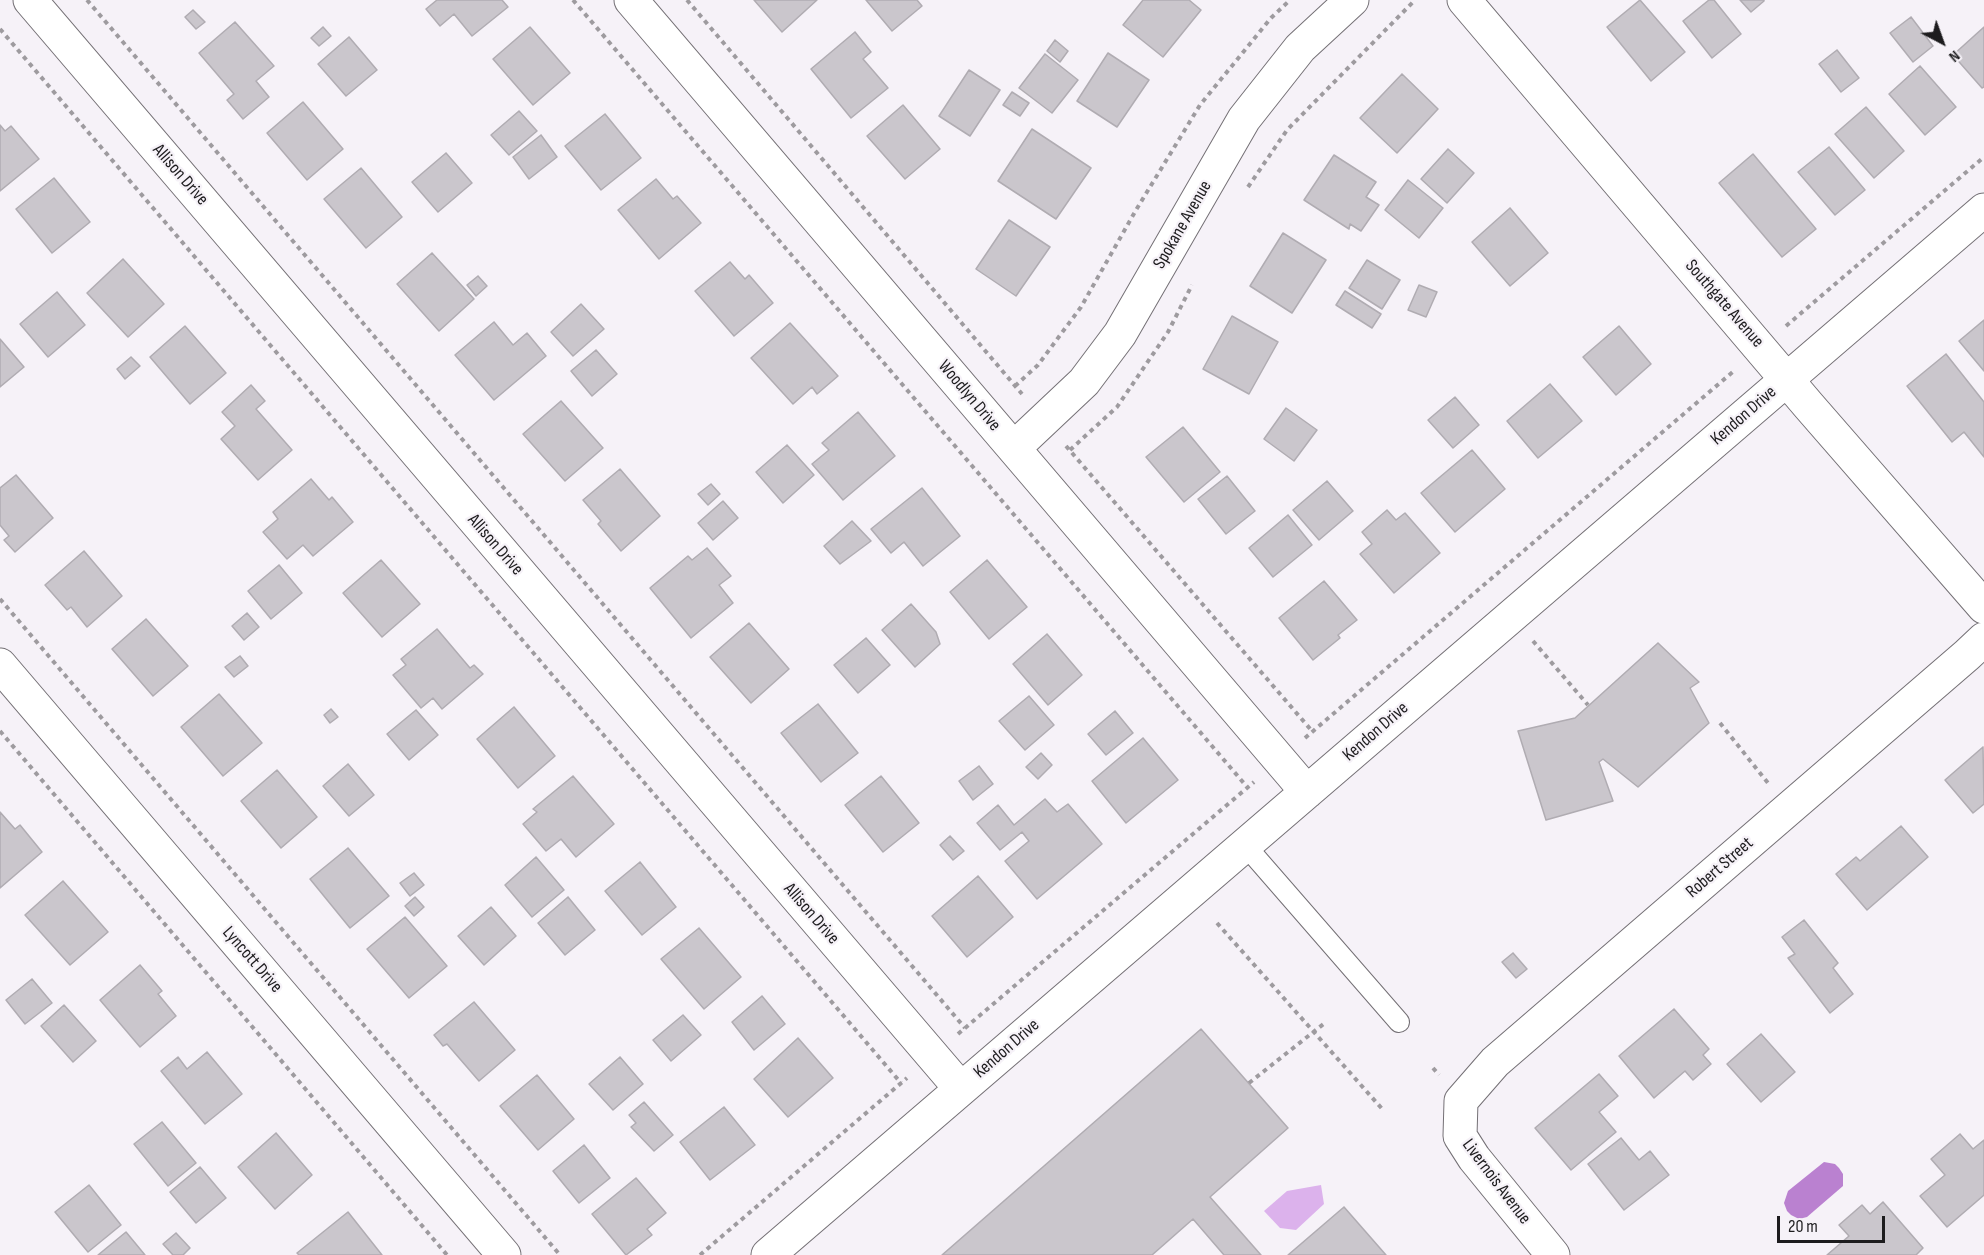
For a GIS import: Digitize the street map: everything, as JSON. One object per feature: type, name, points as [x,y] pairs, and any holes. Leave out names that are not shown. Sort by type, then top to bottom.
[{"type":"street","name":"Allison Drive","points":[[30,0],[961,1089]]},
{"type":"street","name":"Woodlyn Drive","points":[[631,0],[1307,792]]},
{"type":"street","name":"Spokane Avenue","points":[[1014,448],[1084,382],[1120,334],[1244,119],[1300,48],[1352,0]]},
{"type":"street","name":"Southgate Avenue","points":[[1464,0],[1788,378],[1809,406],[1984,607]]},
{"type":"street","name":"Kendon Drive","points":[[768,1255],[1984,210]]},
{"type":"street","name":"Robert Street","points":[[1461,1101],[1495,1062],[1984,639]]},
{"type":"street","name":"Lyncott Drive","points":[[0,665],[504,1255]]},
{"type":"street","name":"Livernois Avenue","points":[[1461,1101],[1460,1136],[1474,1158],[1553,1255]]},
{"type":"lane","points":[[1245,845],[1399,1022]]},
{"type":"path","points":[[87,0],[965,1028]]},
{"type":"path","points":[[573,0],[1275,819]]},
{"type":"path","points":[[687,0],[1312,731]]},
{"type":"path","points":[[952,443],[1038,365],[1081,307],[1136,210],[1200,105],[1271,18],[1290,0]]},
{"type":"path","points":[[1244,194],[1287,130],[1415,0]]},
{"type":"path","points":[[0,29],[901,1083]]},
{"type":"path","points":[[700,1255],[1984,157]]},
{"type":"path","points":[[1070,450],[1117,406],[1168,332],[1194,282]]},
{"type":"path","points":[[0,599],[560,1255]]},
{"type":"path","points":[[1510,617],[1588,705]]},
{"type":"path","points":[[1720,723],[1790,808]]},
{"type":"path","points":[[0,731],[447,1255]]},
{"type":"path","points":[[1217,923],[1384,1111]]},
{"type":"path","points":[[1249,1083],[1326,1022]]},
{"type":"shaded area","points":[[1824,1162],[1835,1164],[1839,1168],[1843,1174],[1843,1186],[1807,1217],[1799,1219],[1791,1215],[1784,1203],[1788,1191]]},
{"type":"shaded area","points":[[1321,1185],[1324,1204],[1296,1230],[1280,1228],[1264,1211],[1287,1191]]},
{"type":"building","points":[[437,0],[502,0],[508,7],[472,36],[454,14],[440,26],[426,9]]},
{"type":"building","points":[[754,0],[817,0],[782,32]]},
{"type":"building","points":[[866,0],[917,0],[922,6],[892,31]]},
{"type":"building","points":[[1143,0],[1189,0],[1201,10],[1163,57],[1123,25]]},
{"type":"building","points":[[1640,0],[1685,52],[1651,81],[1607,27]]},
{"type":"building","points":[[1709,0],[1714,0],[1741,34],[1712,58],[1683,21]]},
{"type":"building","points":[[1740,0],[1764,0],[1764,1],[1751,12]]},
{"type":"building","points":[[193,10],[205,22],[196,29],[185,17]]},
{"type":"building","points":[[1911,17],[1933,46],[1913,62],[1890,33]]},
{"type":"building","points":[[235,22],[274,66],[256,81],[269,97],[243,119],[227,100],[234,94],[199,53]]},
{"type":"building","points":[[323,27],[331,36],[319,46],[311,38]]},
{"type":"building","points":[[530,27],[570,73],[533,105],[493,59]]},
{"type":"building","points":[[1984,27],[1984,87],[1982,88],[1953,55]]},
{"type":"building","points":[[855,32],[871,52],[863,59],[888,88],[851,118],[811,69]]},
{"type":"building","points":[[349,37],[377,70],[346,96],[318,64]]},
{"type":"building","points":[[1055,40],[1068,51],[1060,62],[1047,51]]},
{"type":"building","points":[[1837,50],[1859,78],[1841,92],[1819,64]]},
{"type":"building","points":[[1108,53],[1149,80],[1117,127],[1077,101]]},
{"type":"building","points":[[1045,54],[1078,80],[1052,113],[1019,88]]},
{"type":"building","points":[[1920,66],[1956,107],[1925,135],[1889,94]]},
{"type":"building","points":[[969,70],[1000,90],[970,136],[939,116]]},
{"type":"building","points":[[1402,74],[1438,109],[1397,153],[1360,118]]},
{"type":"building","points":[[1012,92],[1029,103],[1020,116],[1003,105]]},
{"type":"building","points":[[303,102],[343,149],[307,180],[267,133]]},
{"type":"building","points":[[903,105],[940,149],[905,179],[867,136]]},
{"type":"building","points":[[1866,107],[1904,151],[1874,178],[1835,134]]},
{"type":"building","points":[[519,111],[537,131],[509,155],[491,135]]},
{"type":"building","points":[[605,114],[641,158],[601,190],[565,146]]},
{"type":"building","points":[[0,125],[5,131],[11,126],[39,159],[0,191]]},
{"type":"building","points":[[1032,129],[1091,168],[1056,219],[998,181]]},
{"type":"building","points":[[541,135],[557,157],[529,179],[513,157]]},
{"type":"building","points":[[1829,147],[1865,190],[1835,215],[1798,172]]},
{"type":"building","points":[[1448,149],[1474,173],[1447,203],[1421,179]]},
{"type":"building","points":[[446,153],[472,183],[438,212],[412,182]]},
{"type":"building","points":[[1753,154],[1816,229],[1782,257],[1719,183]]},
{"type":"building","points":[[1334,155],[1376,182],[1366,197],[1379,205],[1361,231],[1350,224],[1349,229],[1304,200]]},
{"type":"building","points":[[361,168],[402,217],[366,248],[324,199]]},
{"type":"building","points":[[54,178],[90,222],[52,253],[16,209]]},
{"type":"building","points":[[656,179],[673,199],[677,196],[701,223],[659,259],[618,210]]},
{"type":"building","points":[[1408,180],[1443,208],[1419,238],[1385,210]]},
{"type":"building","points":[[1510,208],[1548,253],[1510,286],[1472,242]]},
{"type":"building","points":[[1009,220],[1050,247],[1016,296],[976,269]]},
{"type":"building","points":[[1283,233],[1326,260],[1292,313],[1250,286]]},
{"type":"building","points":[[432,253],[474,299],[439,331],[397,284]]},
{"type":"building","points":[[123,259],[164,304],[128,337],[87,293]]},
{"type":"building","points":[[1367,260],[1400,280],[1382,309],[1349,288]]},
{"type":"building","points":[[730,262],[745,279],[749,275],[773,303],[734,336],[695,291]]},
{"type":"building","points":[[478,276],[487,286],[476,296],[467,285]]},
{"type":"building","points":[[1419,285],[1437,292],[1426,317],[1408,310]]},
{"type":"building","points":[[1345,291],[1381,314],[1372,328],[1336,305]]},
{"type":"building","points":[[57,292],[85,325],[48,357],[20,324]]},
{"type":"building","points":[[581,304],[604,329],[573,356],[551,332]]},
{"type":"building","points":[[1232,316],[1278,342],[1249,394],[1203,369]]},
{"type":"building","points":[[1984,320],[1984,371],[1959,341]]},
{"type":"building","points":[[494,322],[513,345],[527,333],[546,356],[494,400],[455,355]]},
{"type":"building","points":[[790,323],[838,376],[817,394],[812,387],[793,404],[751,358]]},
{"type":"building","points":[[185,326],[226,373],[190,404],[150,357]]},
{"type":"building","points":[[1619,326],[1651,364],[1616,395],[1583,357]]},
{"type":"building","points":[[0,339],[24,367],[0,387]]},
{"type":"building","points":[[596,350],[617,374],[592,396],[571,371]]},
{"type":"building","points":[[1946,354],[1984,402],[1984,457],[1964,432],[1952,442],[1907,386]]},
{"type":"building","points":[[131,357],[140,366],[125,379],[117,369]]},
{"type":"building","points":[[1550,384],[1582,421],[1538,458],[1507,421]]},
{"type":"building","points":[[251,385],[265,401],[256,409],[292,450],[258,480],[221,439],[235,426],[222,412]]},
{"type":"building","points":[[1455,397],[1479,425],[1453,448],[1428,420]]},
{"type":"building","points":[[561,401],[603,448],[565,481],[523,434]]},
{"type":"building","points":[[1286,408],[1317,430],[1294,461],[1264,439]]},
{"type":"building","points":[[858,412],[895,456],[843,500],[812,464],[829,450],[822,443]]},
{"type":"building","points":[[1183,427],[1220,472],[1184,502],[1146,457]]},
{"type":"building","points":[[787,445],[814,475],[783,503],[756,472]]},
{"type":"building","points":[[1472,450],[1505,489],[1455,532],[1421,493]]},
{"type":"building","points":[[620,469],[660,516],[621,551],[598,524],[601,521],[583,500]]},
{"type":"building","points":[[16,475],[53,518],[15,552],[4,540],[9,536],[0,525],[0,488]]},
{"type":"building","points":[[1227,476],[1255,511],[1226,534],[1198,499]]},
{"type":"building","points":[[311,479],[329,500],[332,497],[353,522],[313,556],[303,545],[287,559],[263,532],[278,519],[273,512]]},
{"type":"building","points":[[1327,481],[1353,511],[1319,540],[1293,510]]},
{"type":"building","points":[[711,484],[720,494],[708,505],[698,494]]},
{"type":"building","points":[[922,488],[960,536],[923,566],[904,542],[891,553],[871,529]]},
{"type":"building","points":[[723,501],[738,518],[713,540],[698,523]]},
{"type":"building","points":[[1387,510],[1396,520],[1405,513],[1440,553],[1394,593],[1360,554],[1372,544],[1362,532]]},
{"type":"building","points":[[1288,515],[1312,545],[1273,577],[1249,548]]},
{"type":"building","points":[[852,521],[871,541],[840,564],[824,546]]},
{"type":"building","points":[[707,548],[731,576],[719,585],[733,603],[691,638],[650,588],[688,556],[692,560]]},
{"type":"building","points":[[84,551],[122,596],[87,627],[71,607],[67,610],[45,585]]},
{"type":"building","points":[[381,560],[420,604],[382,637],[343,593]]},
{"type":"building","points":[[987,560],[1027,607],[989,639],[950,592]]},
{"type":"building","points":[[279,565],[302,593],[271,619],[248,591]]},
{"type":"building","points":[[1324,581],[1357,620],[1338,635],[1340,638],[1313,660],[1279,618]]},
{"type":"building","points":[[911,604],[936,632],[940,644],[915,667],[882,630]]},
{"type":"building","points":[[247,613],[259,627],[244,640],[232,626]]},
{"type":"building","points":[[146,619],[188,666],[153,696],[112,649]]},
{"type":"building","points":[[749,623],[789,669],[751,703],[710,657]]},
{"type":"building","points":[[437,629],[470,668],[474,665],[483,674],[442,709],[433,698],[421,708],[393,675],[406,665],[401,659]]},
{"type":"building","points":[[1047,634],[1082,675],[1048,705],[1013,664]]},
{"type":"building","points":[[866,638],[890,665],[858,693],[834,665]]},
{"type":"building","points":[[1658,643],[1699,682],[1690,688],[1709,723],[1638,787],[1603,759],[1599,762],[1613,801],[1546,820],[1518,731],[1575,718]]},
{"type":"building","points":[[240,656],[248,666],[234,677],[225,667]]},
{"type":"building","points":[[219,694],[262,743],[223,776],[181,727]]},
{"type":"building","points":[[1029,696],[1054,725],[1025,750],[999,721]]},
{"type":"building","points":[[818,704],[858,753],[821,782],[781,733]]},
{"type":"building","points":[[514,707],[555,756],[518,788],[477,739]]},
{"type":"building","points":[[331,709],[338,717],[330,723],[324,715]]},
{"type":"building","points":[[416,710],[438,735],[409,760],[387,734]]},
{"type":"building","points":[[1115,711],[1133,733],[1106,755],[1088,734]]},
{"type":"building","points":[[1143,738],[1178,780],[1126,823],[1092,781]]},
{"type":"building","points":[[1983,747],[1984,804],[1973,813],[1945,780]]},
{"type":"building","points":[[1041,753],[1052,765],[1038,779],[1026,767]]},
{"type":"building","points":[[348,764],[374,795],[349,816],[323,786]]},
{"type":"building","points":[[979,766],[993,784],[973,800],[959,781]]},
{"type":"building","points":[[277,770],[317,817],[281,848],[241,801]]},
{"type":"building","points":[[573,776],[614,824],[576,857],[561,839],[546,851],[523,824],[537,812],[533,809]]},
{"type":"building","points":[[881,776],[919,823],[883,852],[845,805]]},
{"type":"building","points":[[1045,799],[1057,812],[1068,804],[1102,844],[1037,899],[1005,861],[1029,841],[1022,832],[1000,850],[977,823],[998,805],[1014,825]]},
{"type":"building","points":[[0,812],[15,829],[20,825],[42,852],[0,888]]},
{"type":"building","points":[[1901,826],[1928,857],[1867,910],[1836,874],[1856,857],[1860,861]]},
{"type":"building","points":[[950,836],[964,851],[953,860],[940,845]]},
{"type":"building","points":[[348,848],[389,896],[350,928],[310,879]]},
{"type":"building","points":[[536,857],[564,890],[532,917],[505,885]]},
{"type":"building","points":[[640,862],[676,907],[642,935],[605,891]]},
{"type":"building","points":[[414,873],[424,885],[410,896],[400,883]]},
{"type":"building","points":[[978,876],[1013,917],[967,957],[932,916]]},
{"type":"building","points":[[63,881],[108,932],[70,965],[25,915]]},
{"type":"building","points":[[415,897],[424,907],[414,916],[405,906]]},
{"type":"building","points":[[568,897],[595,930],[565,955],[538,923]]},
{"type":"building","points":[[491,907],[516,936],[484,965],[458,936]]},
{"type":"building","points":[[405,917],[447,966],[409,998],[367,949]]},
{"type":"building","points":[[1804,920],[1838,963],[1833,968],[1853,994],[1830,1013],[1788,958],[1795,954],[1782,937]]},
{"type":"building","points":[[699,928],[741,977],[704,1009],[661,959]]},
{"type":"building","points":[[1513,953],[1527,969],[1516,978],[1502,962]]},
{"type":"building","points":[[140,965],[162,991],[158,994],[176,1016],[140,1047],[100,1000]]},
{"type":"building","points":[[32,979],[52,1003],[25,1024],[6,1000]]},
{"type":"building","points":[[762,996],[785,1024],[754,1050],[732,1022]]},
{"type":"building","points":[[474,1002],[515,1050],[479,1081],[447,1044],[443,1046],[434,1035]]},
{"type":"building","points":[[64,1005],[96,1041],[73,1062],[41,1026]]},
{"type":"building","points":[[1674,1009],[1709,1049],[1703,1055],[1711,1064],[1693,1080],[1685,1071],[1654,1098],[1619,1056]]},
{"type":"building","points":[[683,1015],[701,1035],[671,1061],[653,1040]]},
{"type":"building","points":[[1201,1029],[1288,1128],[1210,1197],[1261,1255],[1224,1255],[1193,1219],[1152,1255],[942,1255]]},
{"type":"building","points":[[1761,1034],[1795,1072],[1761,1102],[1727,1064]]},
{"type":"building","points":[[798,1038],[833,1078],[788,1117],[754,1079]]},
{"type":"building","points":[[207,1052],[242,1094],[205,1124],[161,1071],[178,1057],[187,1069]]},
{"type":"building","points":[[620,1057],[643,1084],[613,1110],[589,1084]]},
{"type":"building","points":[[1599,1074],[1618,1096],[1599,1112],[1616,1132],[1571,1170],[1535,1128]]},
{"type":"building","points":[[537,1075],[574,1119],[538,1150],[500,1106]]},
{"type":"building","points":[[644,1102],[673,1135],[654,1151],[631,1127],[636,1123],[629,1115]]},
{"type":"building","points":[[724,1107],[755,1145],[710,1180],[680,1142]]},
{"type":"building","points":[[162,1122],[196,1163],[168,1186],[134,1144]]},
{"type":"building","points":[[276,1133],[312,1175],[275,1209],[238,1167]]},
{"type":"building","points":[[1960,1134],[1973,1149],[1984,1140],[1984,1195],[1947,1227],[1920,1196],[1945,1175],[1931,1159]]},
{"type":"building","points":[[1621,1138],[1639,1160],[1650,1151],[1669,1175],[1624,1210],[1588,1164]]},
{"type":"building","points":[[584,1145],[610,1178],[579,1203],[553,1171]]},
{"type":"building","points":[[200,1167],[226,1198],[196,1223],[170,1192]]},
{"type":"building","points":[[636,1178],[666,1213],[647,1229],[652,1235],[626,1255],[592,1214]]},
{"type":"building","points":[[89,1185],[121,1225],[88,1252],[55,1212]]},
{"type":"building","points":[[1883,1202],[1923,1248],[1916,1255],[1827,1255],[1849,1236],[1839,1225],[1862,1205],[1870,1214]]},
{"type":"building","points":[[1344,1207],[1386,1255],[1288,1255]]},
{"type":"building","points":[[348,1212],[382,1255],[299,1255],[297,1253]]},
{"type":"building","points":[[126,1232],[145,1255],[98,1255]]},
{"type":"building","points":[[176,1233],[190,1248],[183,1255],[173,1255],[163,1244]]}]
